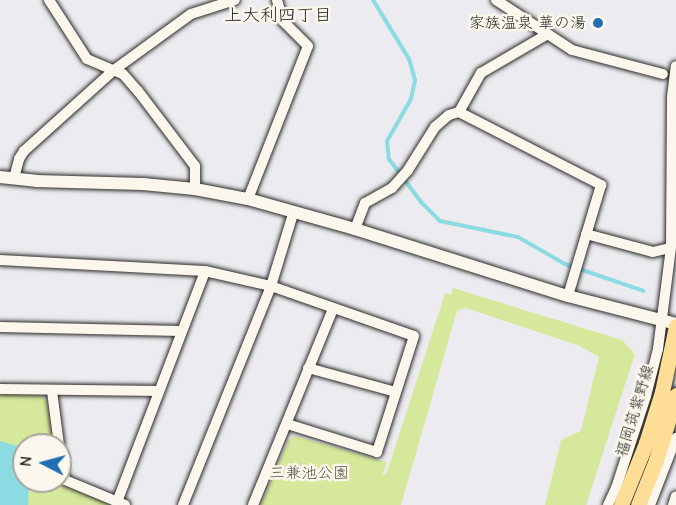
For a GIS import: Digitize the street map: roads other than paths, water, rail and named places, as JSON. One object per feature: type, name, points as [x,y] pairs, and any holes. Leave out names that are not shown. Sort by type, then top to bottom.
[{"type":"main road","name":"福岡筑紫野線","points":[[621,505],[646,443],[672,351],[671,324]]},
{"type":"main road","name":"福岡筑紫野線","points":[[638,505],[656,460],[676,395]]},
{"type":"street","points":[[49,0],[87,59],[123,74],[138,91],[195,166],[195,189]]},
{"type":"street","points":[[14,178],[18,159],[24,151],[114,70],[191,14],[235,0]]},
{"type":"street","points":[[248,199],[308,46],[283,21],[277,0]]},
{"type":"street","points":[[496,0],[572,50],[663,74]]},
{"type":"street","points":[[459,112],[481,73],[546,35]]},
{"type":"street","points":[[608,505],[648,397],[671,324],[672,97],[676,66]]},
{"type":"street","points":[[355,229],[365,203],[392,188],[408,170],[435,128],[448,115],[459,112],[601,185],[568,296]]},
{"type":"street","points":[[0,177],[195,189],[248,199],[355,229],[568,296],[671,324]]},
{"type":"street","points":[[183,505],[271,286],[294,211]]},
{"type":"street","points":[[586,234],[653,252],[671,248]]},
{"type":"street","points":[[0,260],[205,271],[271,286],[414,336],[377,452],[287,424]]},
{"type":"street","points":[[72,483],[121,503],[159,391],[205,271]]},
{"type":"street","points":[[254,505],[333,309]]},
{"type":"street","points":[[0,327],[181,331]]},
{"type":"street","points":[[308,368],[396,392]]},
{"type":"street","points":[[0,389],[159,391]]},
{"type":"street","points":[[52,391],[57,433]]},
{"type":"street","points":[[650,505],[676,438]]},
{"type":"street","points":[[673,505],[676,496]]},
{"type":"water","points":[[0,441],[12,444],[12,493],[28,493],[28,505],[0,505]]},
{"type":"waterway","points":[[373,0],[409,59],[415,80],[411,99],[387,141],[389,159],[421,202],[440,221],[518,237],[565,264],[644,291]]},
{"type":"place","name":"家族温泉 華の湯","points":[[598,23]]},
{"type":"district","name":"上大利四丁目","points":[[278,16]]},
{"type":"park label","name":"三兼池公園","points":[[309,473]]}]
